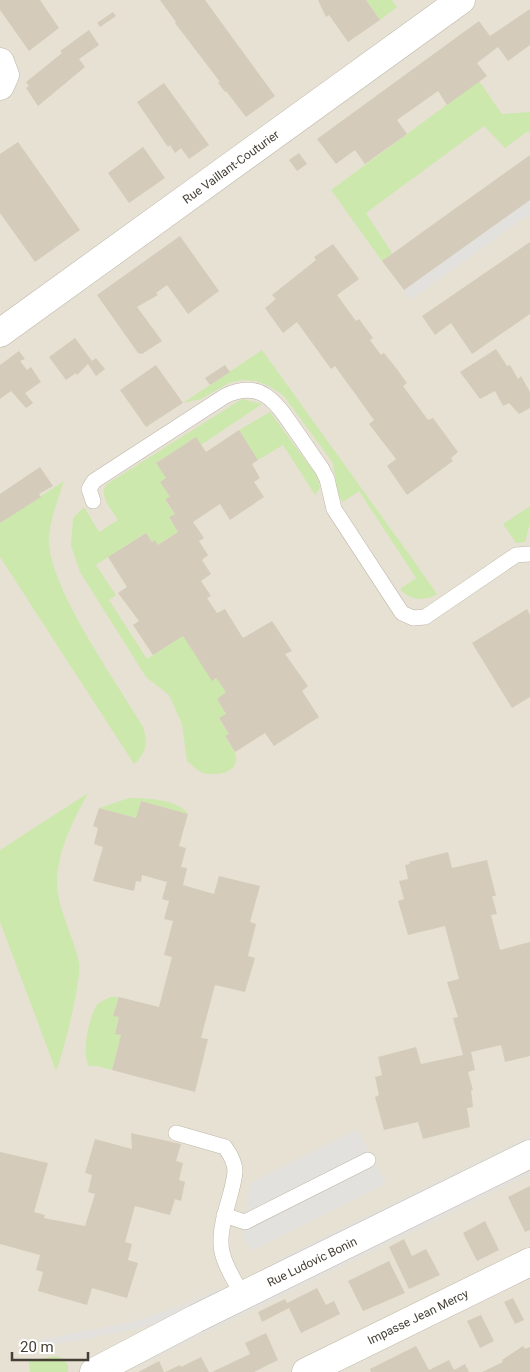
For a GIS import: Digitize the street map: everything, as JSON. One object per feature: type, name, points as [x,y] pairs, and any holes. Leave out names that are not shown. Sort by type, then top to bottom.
[{"type":"street","name":"Rue Vaillant-Couturier","points":[[0,334],[448,4]]},
{"type":"street","points":[[0,62],[5,75],[0,86]]},
{"type":"street","name":"Rue Ludovic Bonin","points":[[94,1372],[530,1154]]},
{"type":"street","name":"Impasse Jean Mercy","points":[[306,1372],[530,1262]]},
{"type":"lane","points":[[93,501],[89,489],[94,481],[225,396],[235,391],[245,390],[271,398],[305,445],[327,480],[334,510],[402,613],[413,618],[425,617],[516,555],[530,554]]},
{"type":"lane","points":[[176,1133],[225,1147],[232,1158],[235,1172],[224,1216],[220,1244],[228,1267],[243,1296]]},
{"type":"lane","points":[[224,1216],[245,1222],[368,1160]]},
{"type":"shaded area","points":[[0,0],[530,0],[530,1372],[0,1372]]},
{"type":"shaded area","points":[[530,200],[530,214],[410,300],[404,290]]},
{"type":"shaded area","points":[[357,1129],[386,1184],[251,1251],[243,1235],[250,1183]]},
{"type":"shaded area","points":[[530,1136],[530,1144],[279,1267],[276,1261]]},
{"type":"shaded area","points":[[530,1165],[530,1174],[126,1372],[109,1372]]},
{"type":"shaded area","points":[[220,1288],[224,1295],[161,1322],[134,1330],[40,1347],[39,1340],[132,1322],[185,1304]]},
{"type":"green space","points":[[366,0],[392,0],[397,7],[380,20]]},
{"type":"green space","points":[[479,81],[502,114],[530,112],[530,133],[528,131],[505,148],[484,126],[366,213],[392,253],[382,261],[331,190]]},
{"type":"green space","points":[[262,350],[437,594],[432,597],[417,599],[408,596],[400,589],[416,578],[359,491],[343,502],[338,495],[333,463],[283,395],[269,386],[256,381],[242,380],[229,383],[201,399],[183,403]]},
{"type":"green space","points":[[242,399],[262,404],[201,445],[196,437],[156,463],[166,478],[160,482],[170,497],[165,500],[175,514],[169,518],[178,532],[158,545],[155,540],[152,542],[145,533],[96,565],[116,595],[109,600],[147,659],[183,636],[212,680],[216,678],[226,692],[217,699],[226,714],[219,719],[229,734],[225,737],[235,753],[236,760],[231,769],[226,772],[208,774],[199,771],[187,761],[182,724],[169,695],[146,677],[80,572],[71,546],[73,518],[84,507],[99,532],[118,520],[105,498],[104,493],[107,484]]},
{"type":"green space","points":[[270,412],[317,476],[320,488],[315,495],[283,445],[258,460],[239,430]]},
{"type":"green space","points":[[64,481],[50,529],[51,556],[58,580],[70,606],[143,727],[146,738],[145,747],[142,756],[134,764],[0,557],[0,523]]},
{"type":"green space","points":[[530,506],[530,523],[525,542],[516,543],[503,524]]},
{"type":"green space","points":[[88,793],[67,836],[58,870],[57,882],[60,903],[77,953],[79,971],[71,1017],[56,1071],[0,922],[0,850]]},
{"type":"green space","points":[[129,798],[169,802],[177,805],[188,814],[141,801],[136,818],[99,808]]},
{"type":"green space","points":[[110,997],[119,997],[113,1016],[119,1017],[115,1033],[121,1035],[112,1070],[89,1066],[86,1053],[89,1024],[95,1008],[99,1003]]},
{"type":"green space","points":[[56,1356],[63,1359],[68,1365],[68,1372],[30,1372],[29,1361]]},
{"type":"building","points":[[0,0],[40,0],[59,28],[29,51],[0,10]]},
{"type":"building","points":[[160,0],[205,0],[275,96],[246,117],[218,83],[220,82]]},
{"type":"building","points":[[318,0],[366,0],[380,20],[348,42],[329,15],[326,17]]},
{"type":"building","points":[[530,9],[530,45],[508,61],[498,47],[477,63],[487,76],[447,105],[438,91],[397,120],[407,134],[365,164],[355,150],[336,164],[317,139],[479,21],[490,36]]},
{"type":"building","points":[[113,12],[116,16],[100,27],[97,23]]},
{"type":"building","points":[[89,30],[99,45],[79,59],[85,67],[38,106],[26,88],[29,86],[26,82],[62,53],[60,51]]},
{"type":"building","points":[[164,83],[209,145],[189,159],[181,148],[175,153],[170,145],[168,147],[137,102]]},
{"type":"building","points":[[18,142],[80,230],[35,262],[0,213],[0,154]]},
{"type":"building","points":[[143,147],[165,178],[129,203],[108,173]]},
{"type":"building","points":[[299,153],[307,164],[297,171],[289,160]]},
{"type":"building","points":[[530,155],[530,200],[404,290],[382,261]]},
{"type":"building","points":[[180,236],[219,291],[188,314],[167,285],[156,293],[158,295],[137,307],[162,341],[142,354],[138,353],[97,295]]},
{"type":"building","points":[[530,242],[530,314],[472,354],[451,323],[435,335],[422,316]]},
{"type":"building","points":[[333,244],[359,279],[337,295],[356,321],[359,319],[373,338],[370,340],[381,355],[384,353],[407,383],[403,386],[428,420],[433,418],[458,452],[451,458],[453,461],[407,495],[387,466],[396,459],[369,424],[374,420],[335,366],[331,369],[297,322],[283,333],[265,308],[276,299],[272,295],[316,260],[314,257]]},
{"type":"building","points":[[75,338],[92,361],[96,358],[105,369],[96,376],[88,364],[77,375],[76,373],[66,380],[49,357]]},
{"type":"building","points":[[496,349],[507,366],[510,365],[518,379],[521,376],[530,392],[530,408],[519,414],[509,403],[503,406],[495,391],[480,399],[460,372]]},
{"type":"building","points":[[19,351],[25,359],[20,361],[27,370],[31,367],[41,382],[25,393],[33,403],[26,408],[11,391],[0,399],[0,365]]},
{"type":"building","points":[[156,365],[183,403],[146,427],[120,390]]},
{"type":"building","points":[[225,365],[230,372],[210,385],[205,378]]},
{"type":"building","points":[[239,430],[258,460],[252,464],[260,478],[254,482],[264,497],[230,520],[220,504],[193,522],[204,538],[199,541],[208,555],[202,560],[211,574],[201,581],[211,596],[207,598],[217,613],[225,609],[243,638],[272,621],[292,651],[285,654],[308,686],[302,691],[319,717],[274,746],[265,733],[235,752],[225,736],[229,734],[219,718],[226,714],[217,699],[226,692],[216,678],[212,681],[183,636],[153,655],[133,625],[139,621],[118,593],[127,587],[108,557],[146,533],[152,542],[155,540],[158,545],[178,532],[169,517],[175,514],[165,499],[170,497],[160,482],[166,478],[156,463],[196,437],[206,452]]},
{"type":"building","points":[[40,467],[53,486],[39,494],[41,497],[0,523],[0,494]]},
{"type":"building","points":[[527,609],[530,615],[530,697],[512,708],[472,643]]},
{"type":"building","points":[[141,801],[188,814],[179,846],[186,848],[181,867],[187,868],[183,885],[214,894],[219,876],[260,886],[250,922],[256,924],[248,956],[255,958],[245,992],[215,985],[201,1038],[208,1039],[195,1092],[112,1070],[121,1035],[115,1034],[119,1017],[113,1016],[119,997],[159,1007],[172,957],[164,955],[173,921],[164,919],[169,901],[162,899],[167,882],[142,875],[141,882],[136,881],[134,891],[93,881],[103,847],[94,844],[98,828],[93,826],[99,808],[136,818]]},
{"type":"building","points":[[448,852],[452,868],[487,860],[496,896],[492,896],[497,914],[491,915],[500,950],[530,942],[530,1056],[505,1062],[501,1045],[471,1052],[475,1070],[468,1072],[473,1090],[471,1090],[473,1107],[467,1108],[470,1127],[423,1139],[418,1122],[384,1130],[375,1097],[379,1095],[375,1077],[382,1075],[378,1057],[416,1047],[421,1064],[463,1055],[453,1018],[458,1017],[447,982],[459,979],[445,926],[408,935],[398,901],[404,899],[399,881],[408,879],[405,865],[410,864],[409,862]]},
{"type":"building","points":[[131,1133],[181,1144],[176,1161],[183,1163],[179,1180],[185,1182],[181,1201],[175,1199],[170,1215],[135,1206],[125,1242],[132,1244],[128,1260],[138,1263],[127,1298],[92,1288],[87,1305],[38,1291],[43,1272],[36,1270],[40,1255],[0,1244],[0,1152],[48,1163],[34,1212],[45,1215],[44,1218],[85,1226],[95,1194],[88,1192],[92,1175],[85,1173],[95,1139],[132,1149]]},
{"type":"building","points":[[530,1186],[530,1230],[525,1232],[508,1197]]},
{"type":"building","points":[[485,1221],[499,1250],[477,1261],[463,1233]]},
{"type":"building","points":[[404,1239],[412,1256],[426,1249],[440,1275],[409,1289],[389,1247]]},
{"type":"building","points":[[389,1261],[405,1293],[363,1311],[348,1281]]},
{"type":"building","points":[[317,1288],[326,1305],[334,1301],[340,1314],[301,1333],[289,1308],[262,1322],[258,1312],[285,1299],[287,1303]]},
{"type":"building","points":[[513,1298],[524,1320],[515,1324],[504,1302]]},
{"type":"building","points":[[481,1315],[494,1341],[480,1348],[467,1321]]},
{"type":"building","points":[[266,1333],[278,1360],[254,1372],[212,1372],[250,1354],[245,1343]]},
{"type":"building","points":[[416,1346],[429,1370],[449,1360],[454,1370],[465,1364],[469,1372],[371,1372],[370,1369]]},
{"type":"building","points":[[523,1346],[525,1349],[530,1347],[530,1372],[482,1372],[503,1362],[502,1360]]},
{"type":"building","points":[[201,1357],[209,1372],[165,1372],[180,1365],[181,1367]]},
{"type":"building","points":[[159,1361],[164,1372],[138,1372],[144,1369]]}]
